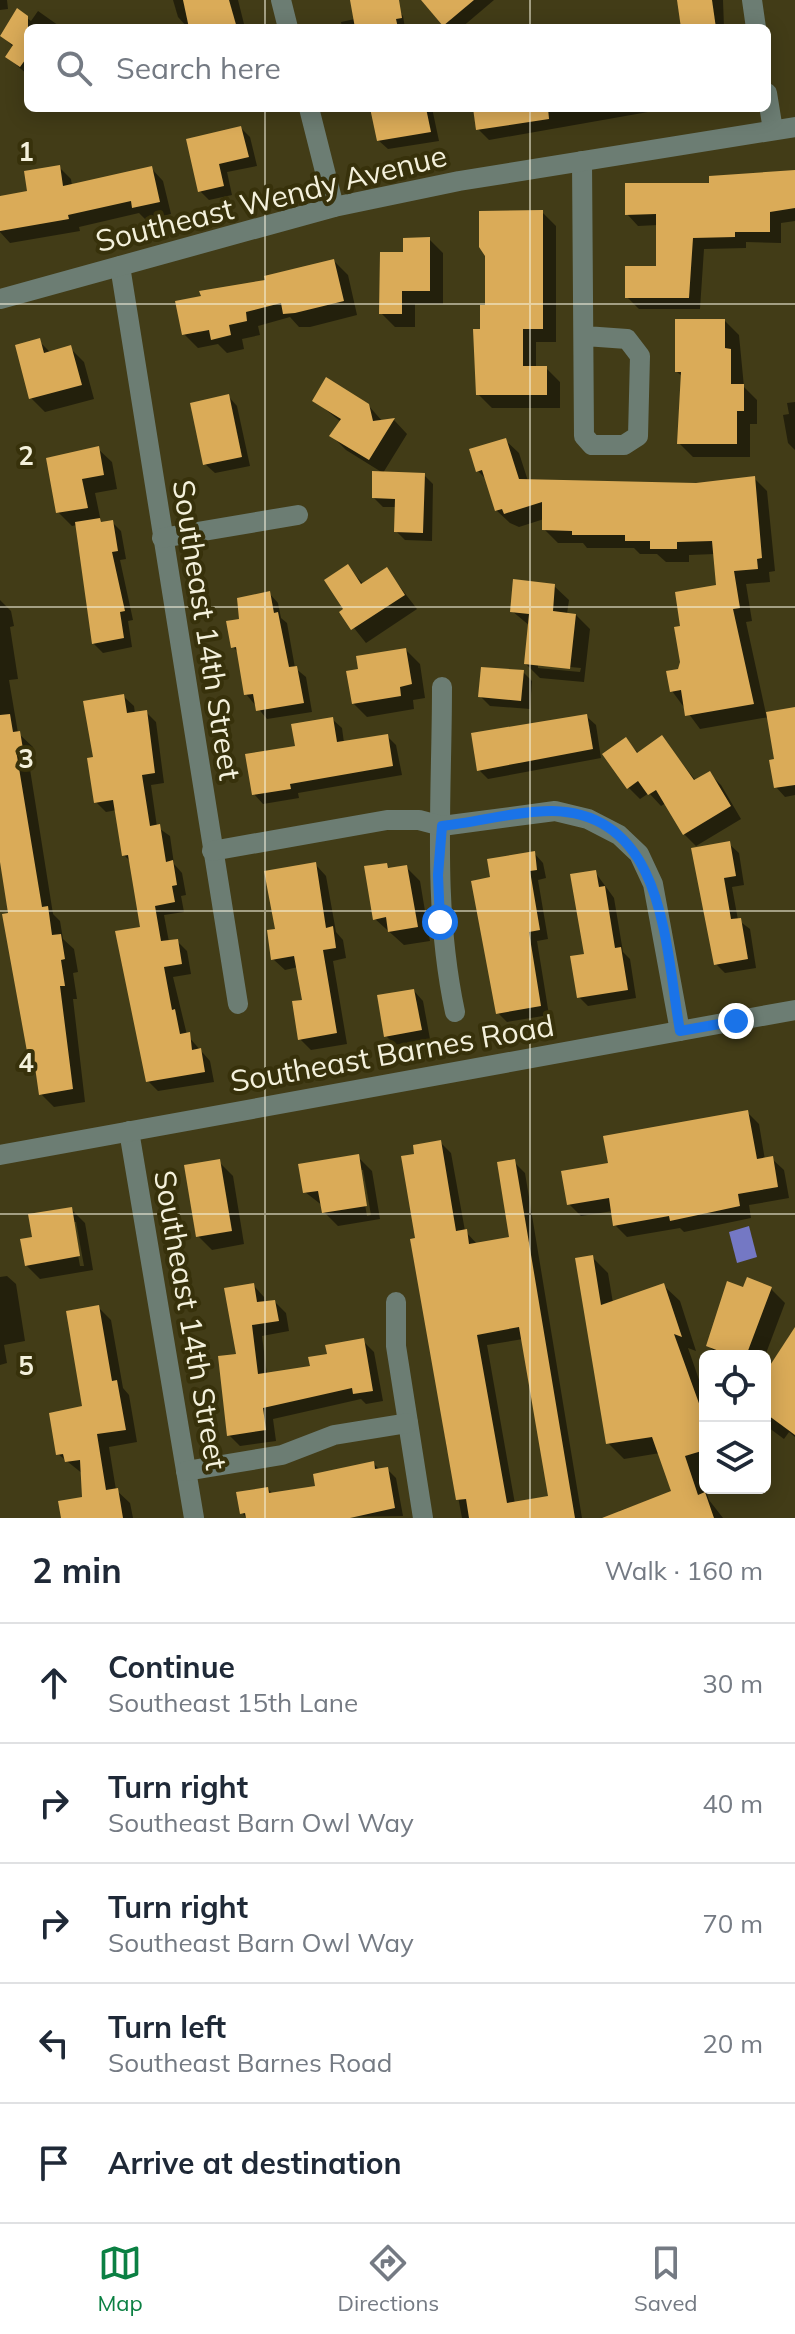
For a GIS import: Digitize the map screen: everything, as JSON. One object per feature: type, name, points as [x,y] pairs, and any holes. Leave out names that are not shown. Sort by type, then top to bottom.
[{"type":"street","points":[[281,0],[287,24]]},
{"type":"street","points":[[752,0],[755,24]]},
{"type":"street","points":[[310,112],[334,207]]},
{"type":"street","points":[[770,112],[773,130]]},
{"type":"street","name":"Southeast Wendy Avenue","points":[[0,299],[334,207],[459,181],[795,127]]},
{"type":"street","points":[[582,161],[584,436],[592,445],[624,445],[638,436],[640,356],[627,339],[585,336]]},
{"type":"street","name":"Southeast 14th Street","points":[[120,266],[238,1004]]},
{"type":"street","points":[[162,538],[298,515]]},
{"type":"street","points":[[442,687],[442,826],[438,875],[440,922],[455,1012]]},
{"type":"street","points":[[212,851],[387,820],[419,820],[442,826],[555,811],[588,819],[619,835],[639,854],[653,884],[680,1031]]},
{"type":"street","name":"Southeast Barnes Road","points":[[0,1155],[795,1010]]},
{"type":"street","name":"Southeast 14th Street","points":[[129,1131],[194,1518]]},
{"type":"street","points":[[396,1302],[396,1346],[423,1518]]},
{"type":"street","points":[[186,1471],[282,1455],[334,1435],[408,1423]]},
{"type":"water","points":[[749,1226],[757,1257],[737,1263],[729,1232]]},
{"type":"building","points":[[183,0],[229,0],[236,24],[188,24]]},
{"type":"building","points":[[350,0],[399,0],[402,18],[396,19],[397,24],[354,24]]},
{"type":"building","points":[[421,0],[474,0],[445,24],[441,24]]},
{"type":"building","points":[[677,0],[712,0],[715,24],[680,24]]},
{"type":"building","points":[[17,8],[28,16],[28,24],[24,24],[24,62],[20,67],[5,57],[13,45],[0,36]]},
{"type":"building","points":[[371,112],[427,112],[431,132],[377,141]]},
{"type":"building","points":[[474,112],[548,112],[549,119],[476,130]]},
{"type":"building","points":[[241,126],[249,157],[219,164],[224,186],[198,192],[186,139]]},
{"type":"building","points":[[60,165],[63,186],[152,166],[160,202],[132,208],[131,201],[68,215],[69,219],[0,231],[0,196],[27,191],[24,171]]},
{"type":"building","points":[[795,170],[795,208],[770,212],[770,232],[735,232],[735,237],[693,238],[689,298],[625,298],[625,266],[656,266],[656,214],[625,215],[625,183],[709,183],[709,176]]},
{"type":"building","points":[[543,210],[543,329],[523,329],[523,366],[547,366],[547,395],[476,395],[473,329],[480,329],[480,305],[485,305],[485,256],[479,247],[479,211]]},
{"type":"building","points":[[430,237],[430,291],[402,291],[402,314],[379,314],[380,252],[403,252],[403,238]]},
{"type":"building","points":[[334,259],[344,301],[283,314],[281,303],[246,312],[247,321],[229,325],[231,335],[211,340],[209,330],[182,335],[175,301],[201,296],[199,291],[265,280],[264,276]]},
{"type":"building","points":[[675,319],[725,319],[725,348],[731,349],[731,384],[744,384],[744,411],[737,411],[737,444],[677,444],[681,372],[675,372]]},
{"type":"building","points":[[40,338],[44,353],[71,345],[82,385],[29,399],[15,345]]},
{"type":"building","points":[[326,377],[369,404],[373,421],[395,418],[369,460],[329,436],[341,419],[312,401]]},
{"type":"building","points":[[229,394],[242,457],[203,465],[190,403]]},
{"type":"building","points":[[506,438],[519,479],[696,483],[755,476],[762,558],[757,559],[758,569],[734,571],[740,608],[733,609],[754,704],[685,716],[681,690],[670,692],[666,671],[678,669],[680,662],[674,627],[680,626],[675,592],[716,585],[712,541],[677,542],[677,549],[650,549],[650,541],[625,541],[625,535],[572,535],[572,531],[542,530],[542,502],[504,514],[502,509],[495,511],[482,470],[476,472],[469,449]]},
{"type":"building","points":[[99,446],[104,475],[82,479],[88,508],[56,513],[46,458]]},
{"type":"building","points":[[372,471],[425,473],[423,533],[394,532],[395,499],[372,498]]},
{"type":"building","points":[[100,518],[101,522],[113,520],[118,551],[112,552],[125,611],[120,612],[124,638],[92,644],[75,522]]},
{"type":"building","points":[[348,564],[361,584],[387,567],[405,595],[351,630],[339,612],[343,609],[324,580]]},
{"type":"building","points":[[513,579],[555,584],[553,611],[576,614],[570,669],[524,664],[529,614],[510,612]]},
{"type":"building","points":[[270,591],[274,613],[278,612],[289,667],[297,666],[304,703],[256,711],[253,694],[244,695],[236,647],[231,648],[226,621],[239,619],[237,598]]},
{"type":"building","points":[[406,648],[412,684],[400,687],[401,696],[352,704],[346,671],[358,669],[356,656]]},
{"type":"building","points":[[481,667],[524,670],[521,701],[478,697]]},
{"type":"building","points":[[124,694],[127,713],[147,710],[155,773],[142,775],[150,826],[160,824],[166,862],[173,860],[177,885],[172,886],[175,902],[155,906],[161,941],[178,939],[182,964],[164,967],[172,1010],[175,1009],[180,1034],[190,1032],[192,1050],[201,1048],[205,1072],[146,1082],[115,931],[140,927],[128,855],[122,856],[113,800],[94,803],[87,758],[93,757],[83,701]]},
{"type":"building","points":[[795,707],[795,785],[774,788],[769,760],[774,759],[766,712]]},
{"type":"building","points":[[10,714],[13,732],[20,731],[23,749],[16,750],[42,907],[48,906],[52,935],[61,934],[65,959],[61,960],[65,986],[60,986],[73,1089],[39,1095],[35,1067],[30,1068],[2,914],[8,913],[0,862],[0,715]]},
{"type":"building","points":[[587,714],[593,749],[477,771],[471,733]]},
{"type":"building","points":[[333,717],[337,742],[388,734],[393,766],[290,784],[291,789],[252,795],[245,754],[295,746],[291,724]]},
{"type":"building","points":[[662,735],[694,780],[710,771],[731,806],[683,835],[656,790],[648,795],[638,781],[627,789],[602,754],[626,737],[637,753]]},
{"type":"building","points":[[730,841],[736,876],[724,878],[731,919],[741,918],[748,959],[714,965],[691,848]]},
{"type":"building","points":[[535,851],[537,870],[530,871],[540,930],[529,932],[541,1006],[496,1014],[471,881],[490,877],[487,859]]},
{"type":"building","points":[[316,862],[326,928],[333,926],[336,948],[323,950],[337,1033],[298,1040],[292,1001],[302,1000],[294,956],[271,960],[267,930],[275,929],[264,871]]},
{"type":"building","points":[[387,863],[388,868],[407,865],[418,927],[388,932],[386,917],[373,920],[364,866]]},
{"type":"building","points":[[596,870],[599,887],[605,886],[615,948],[621,947],[628,990],[577,998],[570,956],[584,954],[570,874]]},
{"type":"building","points":[[414,989],[422,1030],[384,1037],[377,995]]},
{"type":"building","points":[[748,1110],[757,1159],[773,1156],[778,1187],[738,1194],[740,1206],[670,1221],[669,1216],[613,1226],[609,1198],[567,1205],[561,1171],[608,1163],[603,1136]]},
{"type":"building","points":[[441,1140],[456,1231],[467,1229],[469,1244],[509,1237],[497,1162],[515,1159],[575,1518],[469,1518],[466,1499],[456,1500],[410,1239],[415,1238],[401,1156],[414,1154],[413,1145]],"holes":[[[519,1327],[548,1496],[507,1503],[477,1335]]]},
{"type":"building","points":[[359,1154],[367,1206],[322,1213],[318,1191],[303,1193],[298,1164]]},
{"type":"building","points":[[220,1159],[232,1231],[196,1237],[184,1165]]},
{"type":"building","points":[[72,1207],[80,1256],[25,1266],[20,1239],[32,1237],[28,1214]]},
{"type":"building","points":[[593,1255],[601,1305],[664,1283],[682,1337],[674,1334],[699,1403],[699,1452],[685,1456],[698,1495],[706,1494],[714,1518],[602,1518],[671,1491],[652,1437],[606,1444],[575,1258]]},
{"type":"building","points":[[747,1277],[772,1287],[748,1350],[716,1350],[706,1346],[727,1281],[743,1287]]},
{"type":"building","points":[[254,1283],[257,1302],[275,1300],[279,1321],[252,1325],[258,1374],[310,1366],[308,1357],[327,1354],[325,1345],[364,1338],[373,1391],[353,1394],[352,1388],[263,1408],[266,1430],[227,1436],[218,1356],[236,1354],[224,1288]]},
{"type":"building","points":[[99,1305],[112,1381],[117,1380],[126,1430],[97,1434],[106,1490],[118,1488],[123,1518],[61,1518],[58,1501],[82,1497],[80,1460],[65,1462],[63,1454],[56,1455],[49,1413],[82,1406],[66,1311]]},
{"type":"building","points":[[795,1327],[795,1435],[771,1417],[771,1364]]},
{"type":"building","points":[[374,1461],[375,1469],[388,1467],[395,1508],[350,1518],[246,1518],[245,1513],[240,1514],[236,1492],[268,1487],[269,1493],[315,1486],[313,1474]]},
{"type":"route","points":[[440,922],[438,875],[442,826],[555,811],[588,819],[619,835],[639,854],[653,884],[680,1031],[736,1021]]}]
